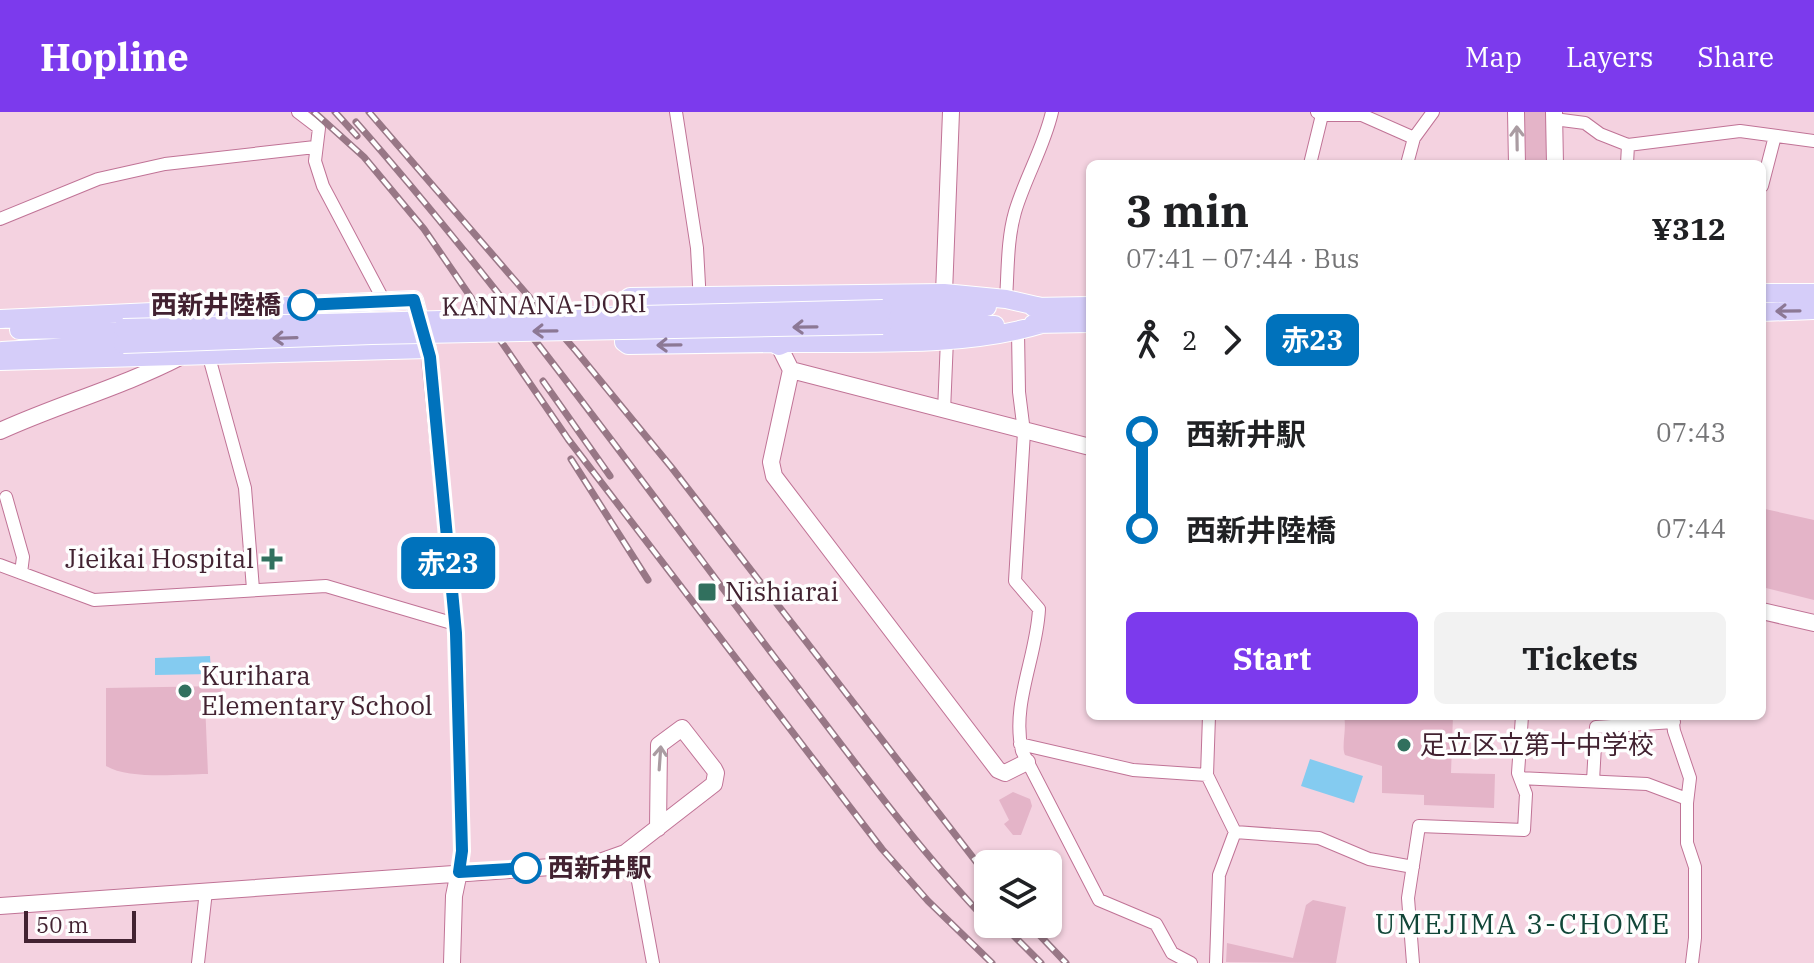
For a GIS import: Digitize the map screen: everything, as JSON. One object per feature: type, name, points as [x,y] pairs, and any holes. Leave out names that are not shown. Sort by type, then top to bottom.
[{"type":"main road","points":[[944,293],[1006,299],[1042,316],[1018,332],[947,339],[786,343],[779,346],[773,343],[626,345],[623,302],[630,297],[944,293]]},
{"type":"main road","points":[[1766,293],[1814,293]]},
{"type":"main road","points":[[0,319],[414,300],[427,349],[0,361]]},
{"type":"main road","name":"KANNANA-DORI","points":[[1042,316],[1086,307]]},
{"type":"main road","points":[[1766,312],[1814,310]]},
{"type":"main road","name":"KANNANA-DORI","points":[[0,331],[123,336],[372,335],[883,317],[1042,316],[1086,322]]},
{"type":"main road","name":"KANNANA-DORI","points":[[0,351],[123,336]]},
{"type":"street","points":[[298,112],[319,128],[315,161],[323,186],[384,301]]},
{"type":"street","points":[[676,112],[697,248],[701,345]]},
{"type":"street","points":[[944,293],[951,112]]},
{"type":"street","points":[[1006,299],[1014,214],[1045,141],[1052,112]]},
{"type":"street","points":[[1408,160],[1414,138],[1433,112]]},
{"type":"street","points":[[1516,112],[1517,160]]},
{"type":"street","points":[[1311,160],[1319,114],[1361,114],[1414,138]]},
{"type":"street","points":[[1555,160],[1554,116],[1585,117],[1600,134],[1628,145],[1740,131],[1814,141]]},
{"type":"street","points":[[1766,171],[1775,136]]},
{"type":"street","points":[[1627,160],[1628,145]]},
{"type":"street","points":[[0,219],[98,179],[195,159],[315,147]]},
{"type":"street","points":[[1018,332],[1019,392],[1024,432],[1015,581],[1039,609],[1023,691],[1020,744],[1099,900],[1156,924],[1172,953],[1191,963]]},
{"type":"street","points":[[944,411],[947,339]]},
{"type":"street","points":[[779,346],[791,370],[771,462],[774,476],[998,770],[1005,773],[1027,762]]},
{"type":"street","points":[[427,349],[455,624],[460,728],[462,851],[454,896],[452,963]]},
{"type":"street","points":[[0,431],[145,375],[180,357]]},
{"type":"street","points":[[209,357],[245,488],[253,589]]},
{"type":"street","points":[[791,370],[1086,446]]},
{"type":"street","points":[[6,497],[23,557],[21,573]]},
{"type":"street","points":[[0,565],[94,600],[328,586],[455,624]]},
{"type":"street","points":[[1766,612],[1814,623]]},
{"type":"street","points":[[1209,720],[1207,775],[1235,832],[1219,875],[1216,963]]},
{"type":"street","points":[[1413,963],[1408,898],[1419,826],[1524,830],[1526,794],[1520,778],[1522,720]]},
{"type":"street","points":[[1593,781],[1596,727],[1663,720]]},
{"type":"street","points":[[1673,720],[1690,778],[1687,843],[1695,867],[1692,963]]},
{"type":"street","points":[[0,906],[594,864],[625,853],[658,828],[716,779],[714,769],[682,728],[659,745],[658,828]]},
{"type":"street","points":[[1020,744],[1133,770],[1207,775]]},
{"type":"street","points":[[1520,778],[1647,784],[1687,799]]},
{"type":"street","points":[[1235,832],[1319,838],[1369,859],[1413,867]]},
{"type":"street","points":[[625,853],[637,876],[653,963]]},
{"type":"street","points":[[198,963],[206,891]]},
{"type":"shaded area","points":[[1524,112],[1548,112],[1548,160],[1526,160]]},
{"type":"shaded area","points":[[1766,509],[1814,520],[1814,600],[1766,588]]},
{"type":"shaded area","points":[[221,686],[222,698],[207,699],[205,702],[208,774],[141,775],[106,766],[106,688]]},
{"type":"shaded area","points":[[1344,720],[1453,720],[1451,773],[1495,774],[1494,808],[1424,805],[1424,795],[1382,793],[1382,766],[1345,755]]},
{"type":"shaded area","points":[[1013,792],[1030,799],[1032,806],[1021,835],[1013,835],[1004,824],[1009,820],[999,800]]},
{"type":"shaded area","points":[[1313,900],[1346,907],[1336,963],[1226,962],[1227,943],[1293,958],[1306,905]]},
{"type":"water","points":[[210,656],[211,674],[155,675],[155,658]]},
{"type":"water","points":[[1310,759],[1363,776],[1354,803],[1301,786]]},
{"type":"railway","points":[[314,112],[364,157],[424,229],[568,439],[882,849],[928,901],[992,963]]},
{"type":"railway","points":[[335,112],[357,136]]},
{"type":"railway","points":[[369,112],[576,351],[672,468],[974,859]]},
{"type":"railway","points":[[356,122],[519,319],[879,794],[974,906]]},
{"type":"railway","points":[[543,381],[610,476]]},
{"type":"railway","points":[[571,459],[648,580]]},
{"type":"railway","points":[[1016,938],[1041,963]]},
{"type":"railway","points":[[1042,938],[1066,963]]},
{"type":"bus line","name":"赤23","points":[[303,305],[414,300],[430,357],[459,670],[462,851],[459,872],[526,868]]},
{"type":"place","name":"西新井陸橋","points":[[303,305]]},
{"type":"place","name":"Jieikai Hospital","points":[[272,559]]},
{"type":"place","name":"Nishiarai","points":[[707,592]]},
{"type":"place","name":"Kurihara Elementary School","points":[[185,691]]},
{"type":"place","name":"足立区立第十中学校","points":[[1404,745]]},
{"type":"place","name":"西新井駅","points":[[526,868]]},
{"type":"district","name":"UMEJIMA 3-CHOME","points":[[1523,924]]}]
